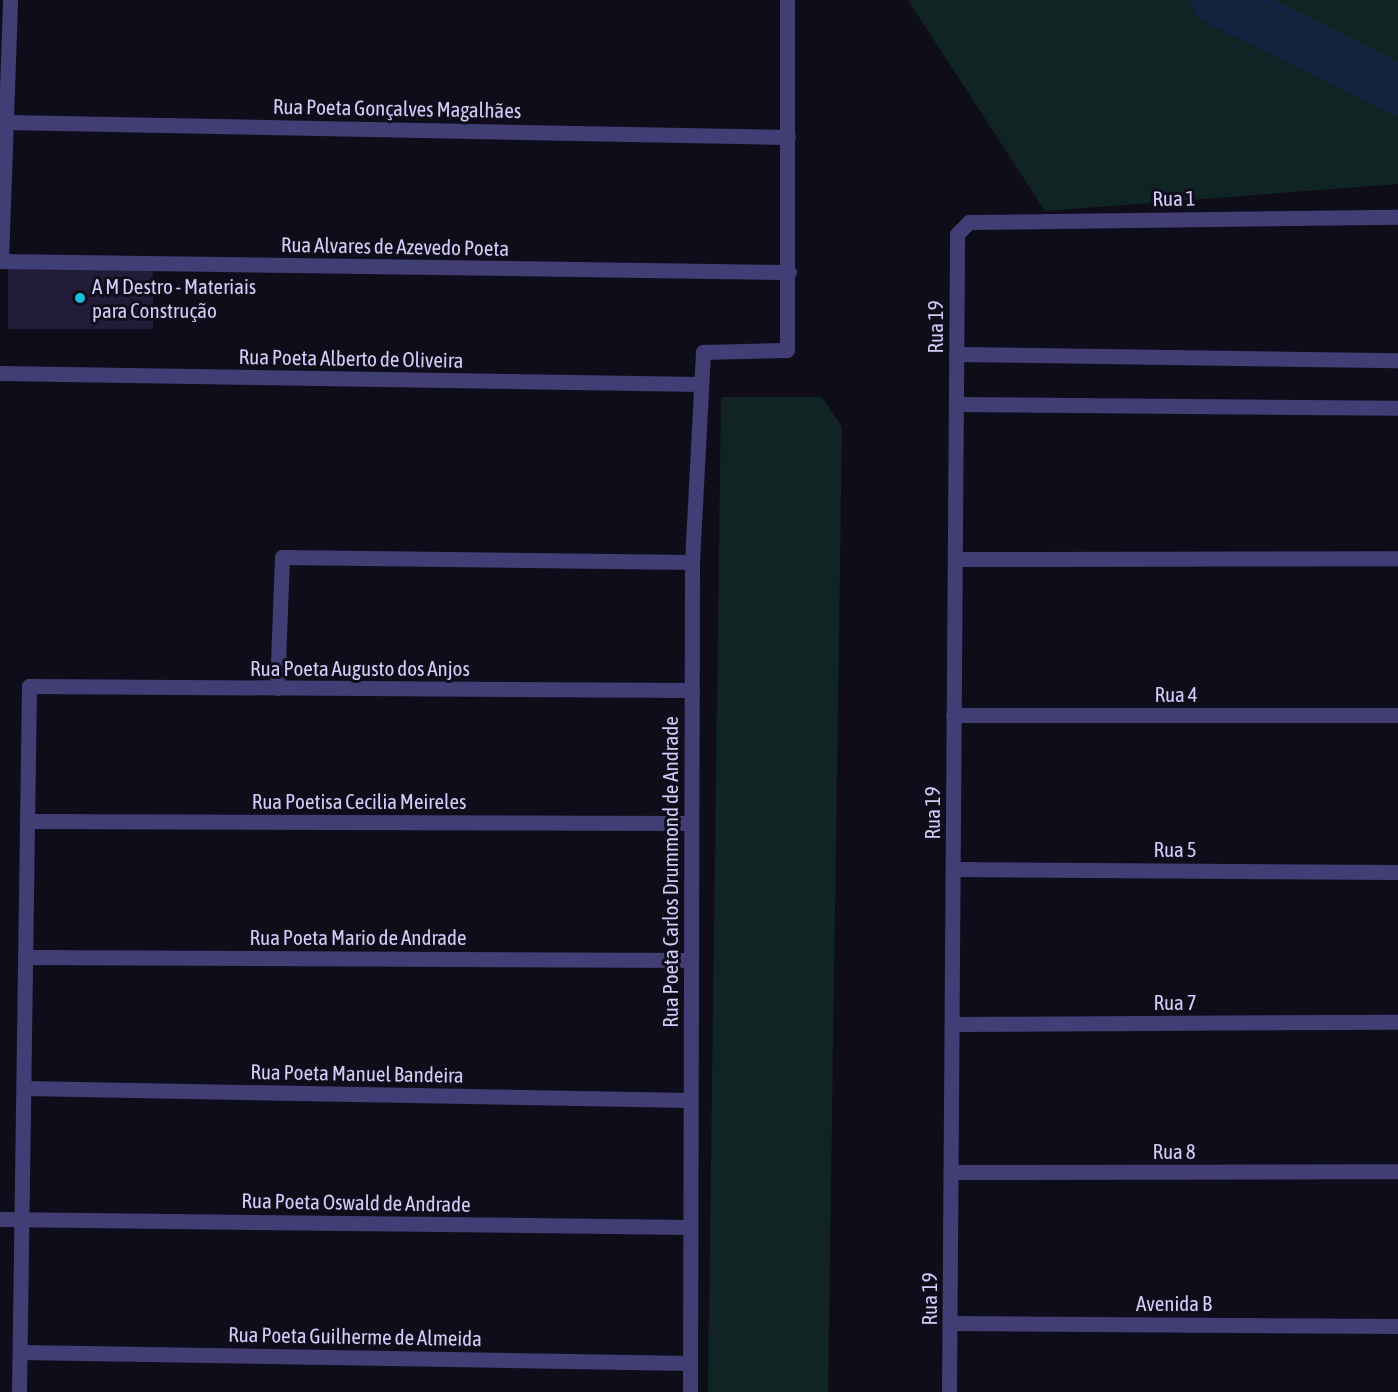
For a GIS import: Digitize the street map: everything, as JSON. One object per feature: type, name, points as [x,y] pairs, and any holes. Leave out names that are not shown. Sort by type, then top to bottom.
[{"type":"street","points":[[1,261],[10,0]]},
{"type":"street","points":[[787,0],[789,272]]},
{"type":"street","name":"Rua Poeta Gonçalves Magalhães","points":[[6,122],[788,137]]},
{"type":"street","name":"Rua 1","points":[[957,234],[969,222],[1398,217]]},
{"type":"street","name":"Rua 19","points":[[950,1392],[957,234]]},
{"type":"street","name":"Rua Alvares de Azevedo Poeta","points":[[1,261],[789,272]]},
{"type":"street","name":"Rua Poeta Carlos Drummond de Andrade","points":[[690,1392],[692,562],[703,352],[787,350],[789,272]]},
{"type":"street","points":[[956,354],[1398,360]]},
{"type":"street","name":"Rua Poeta Alberto de Oliveira","points":[[0,373],[701,384]]},
{"type":"street","points":[[956,404],[1398,408]]},
{"type":"street","points":[[277,688],[282,557],[692,562]]},
{"type":"street","points":[[955,559],[1398,558]]},
{"type":"street","name":"Rua Poeta Augusto dos Anjos","points":[[27,821],[29,686],[692,690]]},
{"type":"street","name":"Rua 4","points":[[953,715],[1398,715]]},
{"type":"street","points":[[20,1392],[27,821]]},
{"type":"street","name":"Rua Poetisa Cecilia Meireles","points":[[27,821],[691,823]]},
{"type":"street","name":"Rua 5","points":[[952,869],[1398,872]]},
{"type":"street","name":"Rua Poeta Mario de Andrade","points":[[25,957],[691,960]]},
{"type":"street","name":"Rua 7","points":[[952,1024],[1398,1022]]},
{"type":"street","name":"Rua Poeta Manuel Bandeira","points":[[24,1088],[690,1100]]},
{"type":"street","name":"Rua 8","points":[[951,1172],[1398,1171]]},
{"type":"street","name":"Rua Poeta Oswald de Andrade","points":[[0,1219],[690,1227]]},
{"type":"street","name":"Avenida B","points":[[950,1323],[1398,1326]]},
{"type":"street","name":"Rua Poeta Guilherme de Almeida","points":[[20,1352],[690,1363]]},
{"type":"green space","points":[[908,0],[1398,0],[1398,184],[1045,211]]},
{"type":"green space","points":[[721,397],[822,397],[842,427],[828,1392],[708,1392]]},
{"type":"building","name":"A M Destro - Materiais para Construção","points":[[8,267],[153,267],[153,329],[8,329]]},
{"type":"waterway","points":[[1217,0],[1398,90]]},
{"type":"place","name":"A M Destro - Materiais para Construção","points":[[80,298]]}]
